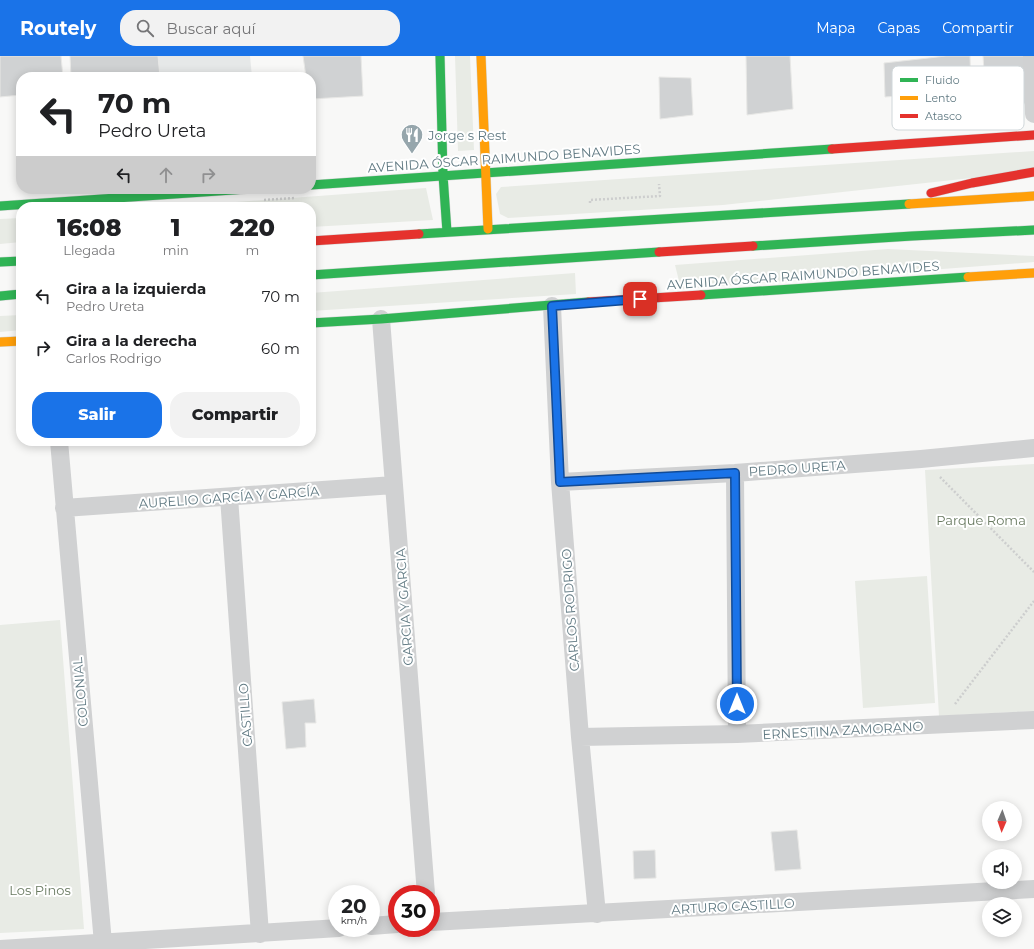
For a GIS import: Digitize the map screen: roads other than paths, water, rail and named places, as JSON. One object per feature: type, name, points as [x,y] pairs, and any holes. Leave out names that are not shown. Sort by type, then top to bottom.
[{"type":"main road","points":[[440,56],[443,175],[447,232]]},
{"type":"main road","points":[[481,56],[488,230]]},
{"type":"main road","name":"AVENIDA ÓSCAR RAIMUNDO BENAVIDES","points":[[316,185],[842,147],[1034,135]]},
{"type":"main road","points":[[866,208],[972,183],[1034,172]]},
{"type":"main road","points":[[58,202],[174,194]]},
{"type":"main road","points":[[316,241],[866,208],[1034,196]]},
{"type":"main road","points":[[0,206],[16,205]]},
{"type":"main road","points":[[316,276],[912,236],[1034,230]]},
{"type":"main road","points":[[912,236],[1004,240]]},
{"type":"main road","points":[[0,262],[16,261]]},
{"type":"main road","name":"AVENIDA ÓSCAR RAIMUNDO BENAVIDES","points":[[316,323],[1034,273]]},
{"type":"main road","points":[[0,296],[16,294]]},
{"type":"main road","points":[[0,342],[16,341]]},
{"type":"street","points":[[1032,56],[1034,114]]},
{"type":"street","name":"CARLOS RODRIGO","points":[[552,306],[560,482],[580,737],[597,914]]},
{"type":"street","name":"GARCIA Y GARCIA","points":[[381,319],[425,885]]},
{"type":"street","name":"COLONIAL","points":[[59,446],[102,943]]},
{"type":"street","name":"PEDRO URETA","points":[[560,482],[735,473],[921,459],[1034,448]]},
{"type":"street","points":[[735,473],[737,734]]},
{"type":"street","name":"AURELIO GARCÍA Y GARCÍA","points":[[64,508],[394,485]]},
{"type":"street","name":"CASTILLO","points":[[229,497],[260,934]]},
{"type":"street","name":"ERNESTINA ZAMORANO","points":[[580,737],[737,734],[1034,720]]},
{"type":"street","name":"ARTURO CASTILLO","points":[[440,922],[1034,889]]},
{"type":"street","points":[[0,949],[328,929]]},
{"type":"place","name":"Jorge s Rest","points":[[412,154]]},
{"type":"park label","name":"Parque Roma","points":[[981,520]]},
{"type":"park label","name":"Los Pinos","points":[[40,890]]}]
